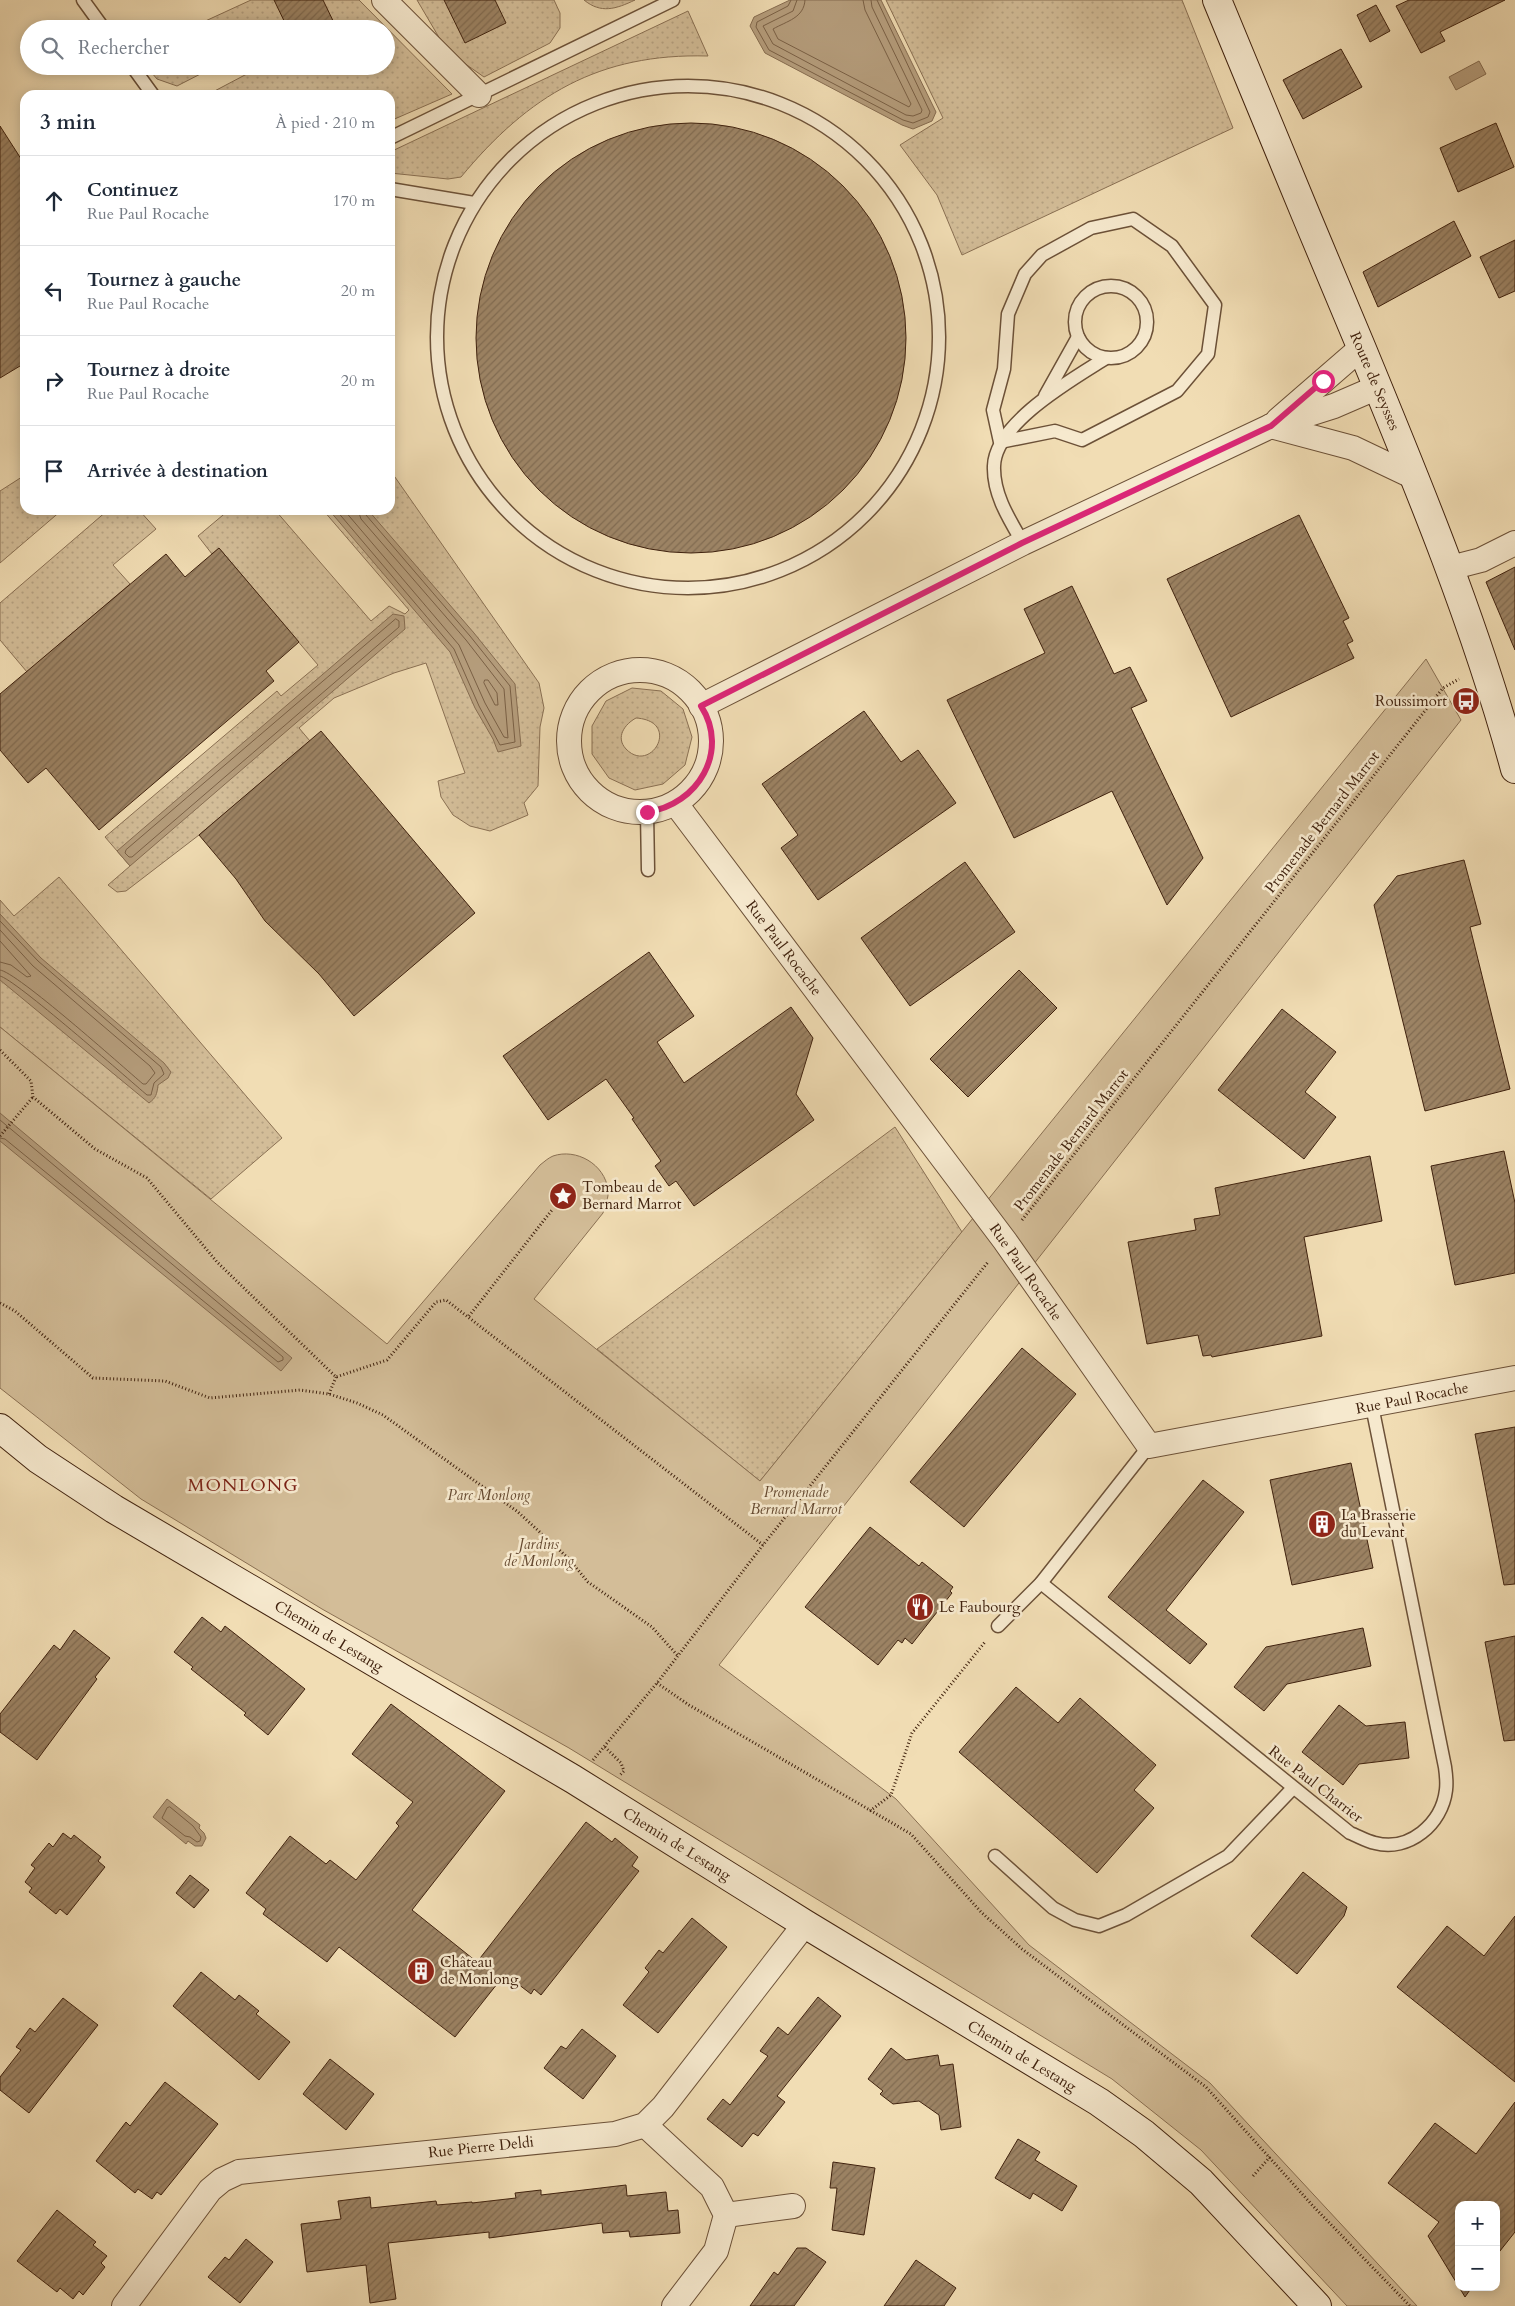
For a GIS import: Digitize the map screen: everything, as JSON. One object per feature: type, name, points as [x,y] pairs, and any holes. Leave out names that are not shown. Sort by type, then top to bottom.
[{"type":"street","points":[[384,0],[479,95]]},
{"type":"street","name":"Route de Seysses","points":[[1217,0],[1416,478],[1450,568],[1515,770]]},
{"type":"street","points":[[1271,426],[1361,348]]},
{"type":"street","points":[[701,706],[1022,543],[1271,426],[1334,406],[1378,387]]},
{"type":"street","points":[[1271,426],[1353,448],[1416,478]]},
{"type":"street","points":[[1450,568],[1481,560],[1515,543]]},
{"type":"street","points":[[642,669],[667,674],[688,687],[709,717],[713,742],[708,766],[695,788],[676,804],[663,810],[638,813],[613,808],[589,790],[577,775],[568,740],[573,715],[586,693],[605,678],[618,672],[642,669]]},
{"type":"street","name":"Rue Paul Rocache","points":[[676,804],[1005,1241],[1149,1446],[1515,1378]]},
{"type":"street","name":"Chemin de Lestang","points":[[0,1428],[38,1459],[114,1509],[573,1779],[805,1924],[1099,2102],[1144,2134],[1200,2182],[1317,2306]]},
{"type":"street","points":[[674,2306],[716,2251],[726,2215],[712,2187],[646,2125],[663,2107],[805,1924]]},
{"type":"street","name":"Rue Pierre Deldi","points":[[124,2306],[210,2190],[222,2180],[239,2172],[615,2134],[646,2125]]},
{"type":"street","points":[[726,2215],[793,2206]]},
{"type":"lane","points":[[82,0],[97,20]]},
{"type":"lane","points":[[395,136],[674,0]]},
{"type":"lane","points":[[139,75],[149,90]]},
{"type":"lane","points":[[702,85],[764,96],[821,123],[869,161],[907,213],[932,275],[940,340],[930,405],[895,480],[838,539],[760,579],[684,589],[623,580],[561,555],[506,511],[468,461],[444,403],[436,340],[446,266],[474,203],[505,163],[550,126],[598,102],[653,87],[702,85]]},
{"type":"lane","points":[[395,190],[474,203]]},
{"type":"lane","points":[[1000,442],[1054,431],[1082,440],[1177,391],[1208,354],[1215,304],[1172,246],[1133,219],[1091,228],[1042,255],[1025,274],[1008,314],[1004,369],[993,410],[1000,442],[994,464],[996,487],[1004,510],[1022,543]]},
{"type":"lane","points":[[1115,286],[1127,289],[1137,296],[1144,307],[1148,319],[1141,343],[1132,352],[1121,358],[1106,358],[1096,355],[1085,348],[1078,337],[1075,325],[1076,312],[1081,301],[1090,292],[1102,287],[1115,286]]},
{"type":"lane","points":[[1044,398],[1078,337]]},
{"type":"lane","points":[[1000,442],[1044,398],[1106,358]]},
{"type":"lane","points":[[647,812],[648,870]]},
{"type":"lane","name":"Rue Paul Charrier","points":[[1041,1583],[1350,1833],[1376,1843],[1402,1844],[1424,1833],[1439,1813],[1446,1790],[1445,1767],[1372,1406]]},
{"type":"lane","points":[[998,1626],[1041,1583],[1149,1446]]},
{"type":"lane","points":[[995,1856],[1053,1908],[1075,1920],[1099,1926],[1126,1915],[1228,1856],[1294,1788]]},
{"type":"path","name":"Promenade Bernard Marrot","points":[[573,1779],[580,1768],[592,1762],[657,1683],[763,1545],[1443,688],[1483,666]]},
{"type":"path","points":[[0,1050],[32,1081],[33,1097],[0,1136]]},
{"type":"path","points":[[33,1097],[95,1149],[147,1178],[217,1262],[336,1377]]},
{"type":"path","points":[[469,1316],[552,1210]]},
{"type":"path","points":[[329,1394],[336,1377],[387,1360],[436,1302],[446,1300],[763,1545]]},
{"type":"path","points":[[0,1303],[15,1311],[93,1378],[165,1380],[210,1398],[300,1390],[329,1394],[357,1403],[383,1415],[518,1512],[568,1558],[588,1582],[652,1627],[678,1656]]},
{"type":"path","points":[[870,1810],[891,1795],[912,1733],[998,1626]]},
{"type":"path","points":[[657,1683],[689,1705],[912,1834],[981,1912],[1022,1949],[1206,2087],[1410,2306]]},
{"type":"path","points":[[1253,2176],[1270,2157]]},
{"type":"green space","points":[[251,0],[359,0],[379,20],[208,20]]},
{"type":"green space","points":[[417,0],[554,0],[560,13],[560,28],[550,43],[484,77],[447,51]]},
{"type":"green space","points":[[584,0],[635,0],[615,8],[603,9]]},
{"type":"green space","points":[[886,0],[1182,0],[1233,128],[962,255],[937,195],[900,145],[943,118]]},
{"type":"green space","points":[[688,11],[708,56],[669,57],[633,62],[600,71],[569,85],[540,102],[513,123],[461,177],[448,179],[395,174],[395,150]]},
{"type":"green space","points":[[395,36],[452,94],[395,119],[395,90],[216,90],[245,75],[395,75]]},
{"type":"green space","points":[[154,75],[198,75],[177,86],[157,79]]},
{"type":"green space","points":[[395,477],[539,683],[544,708],[540,727],[538,786],[524,803],[528,815],[490,831],[470,826],[453,815],[441,797],[438,781],[465,773],[426,663],[394,673],[334,698],[299,728],[310,741],[199,835],[126,891],[117,892],[108,885],[130,866],[105,837],[277,691],[281,696],[318,665],[219,548],[212,554],[198,536],[223,515],[279,515],[371,621],[389,606],[405,614],[409,610],[327,515],[395,515]]},
{"type":"green space","points":[[20,478],[20,515],[56,515],[0,563],[0,491]]},
{"type":"green space","points":[[102,515],[143,515],[156,529],[113,565],[130,584],[27,672],[0,640],[0,603]]},
{"type":"green space","points":[[1426,659],[1461,720],[719,1665],[896,1799],[1029,1945],[1210,2083],[1417,2306],[1347,2306],[1201,2150],[1112,2079],[569,1748],[322,1609],[141,1499],[0,1388],[0,1027],[387,1344],[540,1165],[551,1157],[562,1154],[580,1156],[588,1160],[606,1181],[608,1196],[603,1213],[534,1299],[760,1481]]},
{"type":"green space","points":[[632,688],[661,691],[683,709],[692,737],[685,765],[663,784],[635,790],[609,778],[592,754],[592,726],[606,701]],"holes":[[[636,718],[650,721],[657,728],[660,736],[658,744],[645,756],[635,755],[626,749],[623,744],[621,740],[623,731]]]},
{"type":"green space","points":[[59,877],[282,1138],[211,1199],[0,1027],[0,900],[14,916]]},
{"type":"green space","points":[[895,1127],[962,1232],[760,1481],[597,1349]]},
{"type":"water","points":[[790,0],[881,0],[936,112],[932,121],[913,129],[902,125],[765,53],[750,26],[754,17]]},
{"type":"water","points":[[1479,61],[1486,74],[1456,90],[1449,77]]},
{"type":"water","points":[[333,515],[372,515],[474,633],[515,684],[521,746],[498,752],[493,739],[475,708],[450,652]]},
{"type":"water","points":[[393,614],[404,616],[405,629],[130,866],[117,851]]},
{"type":"water","points":[[0,914],[41,958],[164,1063],[171,1072],[168,1078],[158,1085],[156,1096],[149,1103],[0,980]]},
{"type":"water","points":[[0,1113],[292,1358],[281,1371],[0,1141]]},
{"type":"water","points":[[167,1799],[200,1825],[199,1828],[206,1838],[202,1846],[195,1846],[188,1841],[186,1844],[153,1817]]},
{"type":"building","points":[[274,0],[323,0],[333,20],[284,20]]},
{"type":"building","points":[[444,0],[495,0],[506,23],[465,43]]},
{"type":"building","points":[[1409,0],[1505,0],[1440,32],[1445,41],[1421,53],[1396,6]]},
{"type":"building","points":[[1376,5],[1390,31],[1370,42],[1357,15]]},
{"type":"building","points":[[1341,49],[1362,87],[1303,119],[1283,80]]},
{"type":"building","points":[[691,123],[733,127],[773,139],[811,159],[843,186],[870,218],[890,256],[902,296],[906,338],[902,380],[890,420],[870,458],[843,490],[811,517],[773,537],[733,549],[691,553],[649,549],[609,537],[571,517],[539,490],[512,458],[492,420],[480,380],[476,338],[480,296],[492,256],[512,218],[539,186],[571,159],[609,139],[649,127]]},
{"type":"building","points":[[1496,123],[1514,167],[1458,192],[1440,148]]},
{"type":"building","points":[[0,126],[20,157],[20,366],[0,378]]},
{"type":"building","points":[[1454,221],[1471,256],[1378,307],[1363,272]]},
{"type":"building","points":[[1515,240],[1515,291],[1499,298],[1480,257]]},
{"type":"building","points":[[1299,515],[1349,618],[1343,621],[1353,641],[1347,644],[1354,658],[1231,717],[1167,579]]},
{"type":"building","points":[[219,548],[299,642],[266,671],[274,681],[99,830],[46,768],[28,783],[0,750],[0,694],[166,554],[185,577]]},
{"type":"building","points":[[1515,567],[1515,650],[1486,582]]},
{"type":"building","points":[[1072,586],[1114,674],[1130,667],[1147,701],[1131,708],[1203,858],[1167,905],[1112,791],[1014,838],[947,700],[1045,653],[1024,609]]},
{"type":"building","points":[[864,711],[901,762],[918,750],[956,803],[818,900],[781,848],[798,835],[762,784]]},
{"type":"building","points":[[321,731],[475,913],[354,1016],[319,974],[265,921],[236,879],[199,835]]},
{"type":"building","points":[[1464,860],[1481,924],[1470,927],[1510,1089],[1425,1111],[1374,905],[1397,876]]},
{"type":"building","points":[[965,862],[1015,932],[910,1006],[861,938]]},
{"type":"building","points":[[649,952],[694,1016],[657,1042],[684,1083],[791,1007],[813,1038],[796,1094],[814,1120],[694,1206],[676,1181],[669,1186],[655,1166],[661,1161],[632,1119],[634,1118],[606,1079],[548,1120],[503,1056]]},
{"type":"building","points":[[1019,970],[1057,1008],[968,1097],[930,1059]]},
{"type":"building","points":[[1282,1009],[1336,1052],[1305,1092],[1336,1117],[1304,1159],[1218,1090]]},
{"type":"building","points":[[1504,1151],[1515,1203],[1515,1273],[1455,1285],[1431,1166]]},
{"type":"building","points":[[1370,1156],[1382,1221],[1304,1237],[1322,1336],[1212,1357],[1211,1355],[1203,1356],[1198,1335],[1147,1344],[1128,1242],[1196,1230],[1194,1219],[1220,1215],[1215,1188]]},
{"type":"building","points":[[1022,1348],[1076,1394],[964,1527],[910,1482]]},
{"type":"building","points":[[1515,1427],[1515,1584],[1504,1585],[1475,1434]]},
{"type":"building","name":"La Brasserie du Levant","points":[[1351,1463],[1373,1568],[1292,1585],[1270,1480]]},
{"type":"building","points":[[1203,1480],[1244,1512],[1166,1610],[1207,1644],[1190,1664],[1108,1597]]},
{"type":"building","points":[[870,1527],[919,1566],[922,1562],[953,1587],[950,1591],[952,1593],[912,1644],[905,1638],[902,1643],[898,1640],[878,1665],[805,1607]]},
{"type":"building","points":[[202,1617],[221,1632],[225,1626],[305,1689],[268,1735],[244,1715],[246,1713],[191,1669],[193,1667],[174,1652]]},
{"type":"building","points":[[1363,1628],[1371,1666],[1287,1684],[1264,1711],[1234,1687],[1266,1647]]},
{"type":"building","points":[[74,1630],[110,1658],[95,1677],[97,1679],[37,1760],[0,1732],[0,1714],[54,1645],[60,1650]]},
{"type":"building","points":[[1515,1636],[1515,1740],[1504,1741],[1485,1642]]},
{"type":"building","points":[[1016,1687],[1058,1723],[1080,1698],[1156,1765],[1134,1790],[1154,1808],[1097,1873],[959,1752]]},
{"type":"building","points":[[391,1704],[505,1791],[412,1910],[477,1962],[586,1822],[612,1842],[615,1838],[638,1857],[632,1866],[639,1871],[541,1995],[534,1989],[531,1994],[505,1974],[455,2037],[339,1947],[327,1962],[263,1914],[266,1909],[246,1893],[290,1836],[326,1864],[330,1860],[356,1880],[399,1826],[396,1823],[413,1802],[352,1754]]},
{"type":"building","points":[[1339,1705],[1366,1726],[1405,1722],[1409,1758],[1359,1764],[1343,1785],[1302,1752]]},
{"type":"building","points":[[63,1833],[71,1839],[74,1835],[101,1857],[98,1861],[105,1867],[67,1915],[60,1909],[56,1914],[29,1892],[32,1888],[25,1882],[35,1868],[31,1865],[49,1843],[53,1847]]},
{"type":"building","points":[[1303,1872],[1347,1907],[1344,1916],[1297,1974],[1251,1936]]},
{"type":"building","points":[[190,1875],[209,1890],[194,1908],[176,1893]]},
{"type":"building","points":[[1515,1916],[1515,2082],[1397,1987],[1447,1926],[1484,1956]]},
{"type":"building","points":[[692,1918],[727,1947],[658,2033],[623,2005],[649,1972],[645,1968],[659,1950],[663,1953]]},
{"type":"building","points":[[201,1972],[235,2000],[239,1995],[259,2011],[256,2014],[290,2042],[259,2080],[173,2006]]},
{"type":"building","points":[[818,1997],[841,2016],[777,2096],[785,2102],[758,2136],[753,2133],[742,2147],[707,2119],[723,2099],[730,2105],[768,2056],[760,2051],[778,2027],[788,2035]]},
{"type":"building","points":[[63,1998],[98,2025],[29,2113],[0,2090],[0,2077],[21,2050],[16,2047],[30,2028],[35,2032]]},
{"type":"building","points":[[582,2029],[616,2056],[583,2099],[544,2068],[561,2046],[566,2049]]},
{"type":"building","points":[[891,2048],[906,2060],[938,2055],[940,2066],[953,2064],[961,2127],[941,2130],[939,2115],[919,2101],[893,2104],[880,2094],[883,2091],[868,2079]]},
{"type":"building","points":[[330,2059],[374,2094],[346,2130],[303,2094]]},
{"type":"building","points":[[165,2082],[218,2124],[161,2195],[157,2192],[152,2199],[138,2189],[135,2193],[96,2161],[126,2122],[130,2126]]},
{"type":"building","points":[[1515,2102],[1515,2232],[1500,2251],[1500,2201],[1455,2201],[1455,2280],[1428,2236],[1439,2222],[1388,2183],[1435,2123],[1476,2154]]},
{"type":"building","points":[[1018,2139],[1040,2152],[1035,2160],[1077,2186],[1062,2211],[1033,2193],[1030,2199],[995,2178]]},
{"type":"building","points":[[833,2162],[875,2168],[864,2235],[832,2230],[837,2188],[830,2188]]},
{"type":"building","points":[[626,2185],[627,2196],[666,2192],[668,2211],[678,2210],[680,2233],[630,2237],[629,2231],[603,2233],[602,2223],[489,2238],[489,2232],[388,2243],[396,2299],[370,2303],[366,2265],[307,2272],[301,2224],[341,2219],[338,2201],[370,2197],[371,2208],[436,2201],[437,2205],[516,2198],[515,2193],[541,2190],[541,2195]]},
{"type":"building","points":[[57,2210],[96,2242],[93,2245],[107,2256],[101,2263],[105,2267],[83,2295],[79,2291],[73,2299],[60,2288],[57,2292],[17,2261]]},
{"type":"building","points":[[246,2239],[273,2262],[240,2303],[208,2277],[225,2257],[229,2260]]},
{"type":"building","points":[[797,2248],[806,2248],[826,2262],[794,2306],[750,2306],[774,2272],[778,2275]]},
{"type":"building","points":[[916,2260],[956,2288],[944,2306],[884,2306]]},
{"type":"building","points":[[1461,2291],[1469,2291],[1465,2297]]},
{"type":"place","name":"Roussimort","points":[[1466,701]]},
{"type":"place","name":"Tombeau de Bernard Marrot","points":[[563,1196]]},
{"type":"place","name":"La Brasserie du Levant","points":[[1322,1524]]},
{"type":"place","name":"Le Faubourg","points":[[920,1607]]},
{"type":"place","name":"Château de Monlong","points":[[421,1971]]},
{"type":"district","name":"MONLONG","points":[[243,1485]]},
{"type":"route","points":[[647,812],[663,810],[676,804],[695,788],[708,766],[713,742],[709,717],[701,706],[1022,543],[1271,426],[1323,381]]},
{"type":"park label","name":"Parc Monlong","points":[[489,1495]]},
{"type":"park label","name":"Jardins de Monlong","points":[[539,1552]]}]
